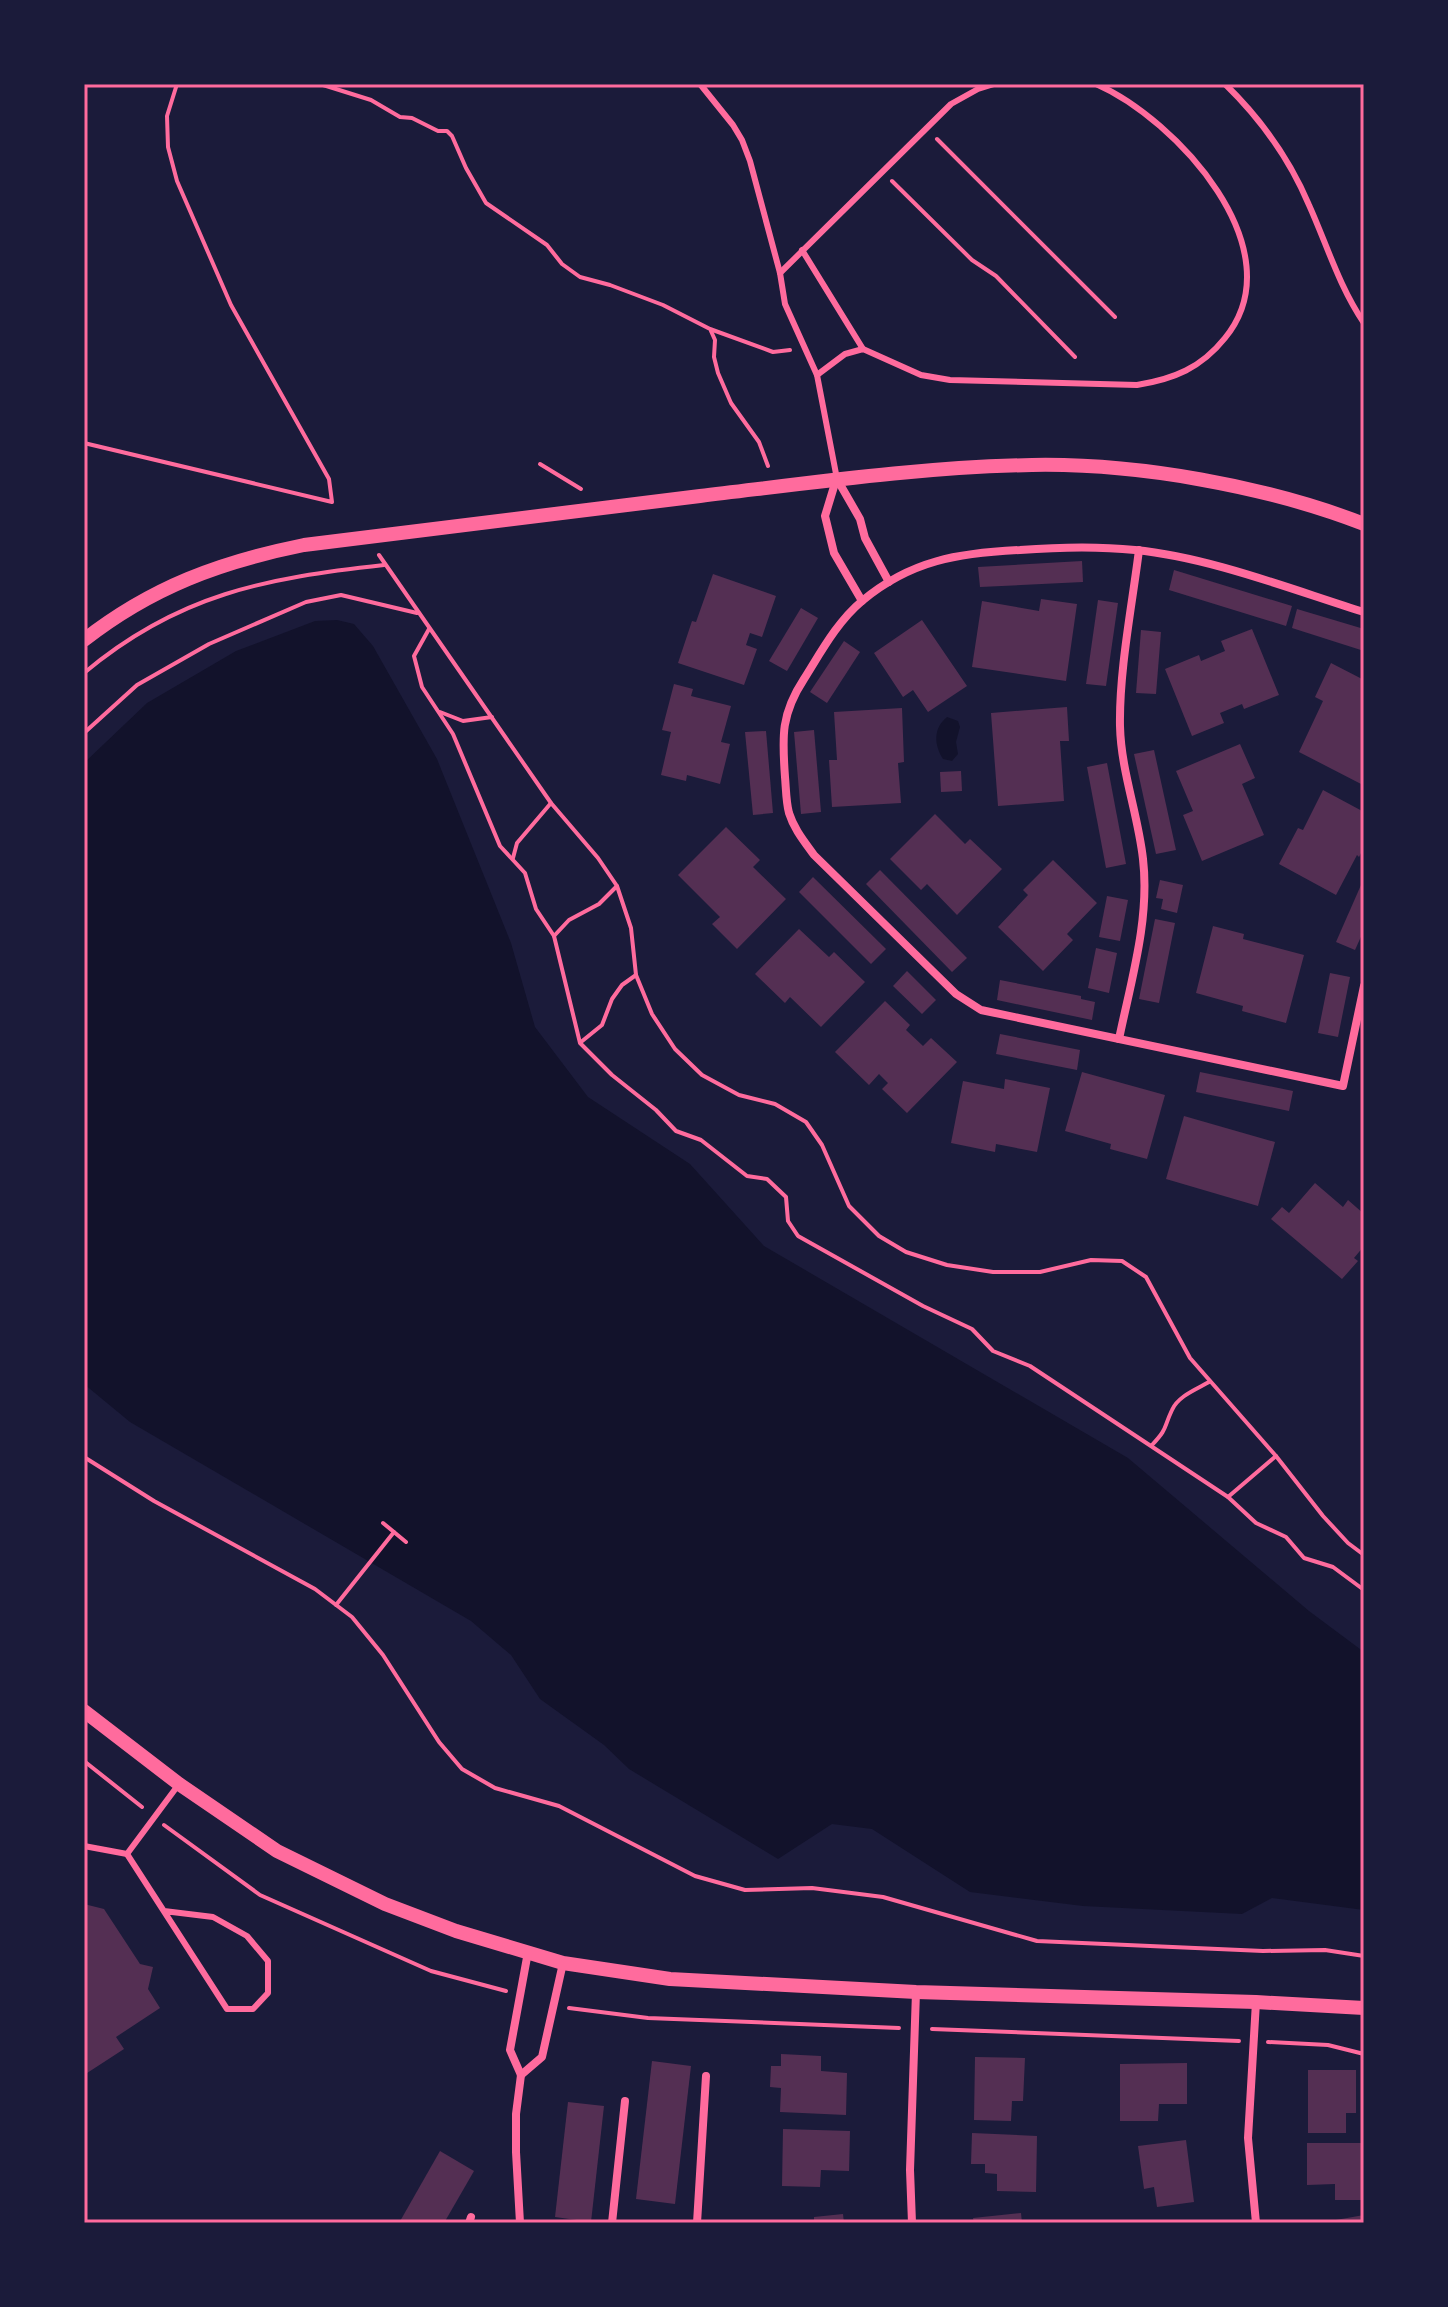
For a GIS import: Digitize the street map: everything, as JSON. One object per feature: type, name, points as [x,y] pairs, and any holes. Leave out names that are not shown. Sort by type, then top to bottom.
[{"type":"street","points":[[84,640],[133,606],[214,567],[254,555],[304,545],[837,479],[1035,464],[1137,471],[1245,488],[1303,503],[1364,524]]},
{"type":"street","points":[[837,479],[860,519],[865,538],[889,582]]},
{"type":"street","points":[[837,479],[825,516],[834,553],[862,601]]},
{"type":"street","points":[[1364,612],[1210,565],[1139,550],[1078,546],[967,553],[924,564],[889,582],[842,620],[794,695],[785,715],[782,736],[788,811],[797,831],[814,855],[967,1003],[981,1010],[1343,1086],[1364,986]]},
{"type":"street","points":[[1119,1039],[1140,934],[1144,891],[1143,859],[1120,728],[1139,550]]},
{"type":"street","points":[[84,1711],[179,1784],[266,1845],[331,1880],[427,1920],[563,1963],[670,1979],[916,1992],[1364,2008]]},
{"type":"street","points":[[520,2223],[516,2114],[521,2075],[510,2050],[528,1952]]},
{"type":"street","points":[[521,2075],[542,2057],[563,1963]]},
{"type":"street","points":[[912,2223],[910,2170],[916,1992]]},
{"type":"street","points":[[1256,2002],[1248,2138],[1256,2223]]},
{"type":"street","points":[[697,2223],[706,2076]]},
{"type":"street","points":[[612,2223],[625,2101]]},
{"type":"lane","points":[[700,84],[742,140],[780,273],[785,304],[817,375],[837,479]]},
{"type":"lane","points":[[780,273],[951,104],[994,84]]},
{"type":"lane","points":[[802,250],[863,349],[921,375],[950,380],[1110,386],[1165,380],[1190,370],[1212,354],[1242,313],[1248,269],[1244,246],[1232,218],[1201,168],[1178,142],[1138,109],[1111,90],[1096,84]]},
{"type":"lane","points":[[1225,84],[1255,117],[1292,172],[1350,302],[1364,323]]},
{"type":"lane","points":[[817,375],[845,354],[863,349]]},
{"type":"lane","points":[[127,1854],[179,1784]]},
{"type":"lane","points":[[84,1846],[127,1854],[227,2009],[253,2009],[268,1993],[268,1961],[247,1936],[213,1917],[164,1911]]},
{"type":"path","points":[[84,443],[332,502],[329,479],[231,305],[177,181],[168,147],[167,116],[177,84]]},
{"type":"path","points":[[320,84],[371,100],[400,117],[412,118],[438,131],[447,131],[486,203],[547,245],[562,264],[580,277],[663,305],[710,329],[773,352],[804,345]]},
{"type":"path","points":[[926,128],[1115,317]]},
{"type":"path","points":[[879,174],[891,180],[972,260],[996,276],[1075,357]]},
{"type":"path","points":[[710,329],[715,340],[714,357],[718,373],[727,393],[753,432],[768,466]]},
{"type":"path","points":[[540,464],[581,489]]},
{"type":"path","points":[[367,537],[551,803],[598,858],[617,886],[631,928],[636,975],[652,1014],[675,1049],[702,1075],[739,1095],[775,1104],[806,1122],[822,1145],[849,1206],[879,1236],[906,1252],[947,1265],[993,1272],[1040,1272],[1091,1260],[1122,1261],[1146,1277],[1190,1358],[1276,1456],[1323,1516],[1364,1555]]},
{"type":"path","points":[[84,673],[106,655],[166,617],[242,587],[312,573],[386,565]]},
{"type":"path","points":[[84,733],[137,685],[209,644],[306,602],[341,595],[419,613]]},
{"type":"path","points":[[429,628],[414,656],[422,687],[453,734],[500,846],[525,873],[536,909],[554,936],[580,1043],[676,1131],[701,1140],[747,1176],[767,1179],[786,1197],[788,1221],[798,1236],[923,1306],[972,1329],[993,1351],[1030,1366],[1228,1497],[1256,1523],[1286,1537],[1304,1558],[1333,1567],[1364,1590]]},
{"type":"path","points":[[438,711],[463,721],[492,717]]},
{"type":"path","points":[[513,858],[517,843],[551,803]]},
{"type":"path","points":[[554,936],[569,920],[599,904],[617,886]]},
{"type":"path","points":[[580,1043],[602,1025],[612,999],[622,985],[636,975]]},
{"type":"path","points":[[1152,1445],[1167,1428],[1172,1409],[1182,1398],[1209,1382]]},
{"type":"path","points":[[1228,1497],[1276,1456]]},
{"type":"path","points":[[84,1457],[154,1501],[315,1589],[352,1617],[383,1655],[439,1742],[462,1769],[495,1788],[559,1806],[695,1876],[745,1890],[812,1888],[883,1897],[1037,1941],[1263,1951],[1325,1950],[1364,1956]]},
{"type":"path","points":[[383,1523],[406,1542]]},
{"type":"path","points":[[336,1605],[394,1532]]},
{"type":"shaded area","points":[[337,620],[354,624],[373,646],[437,759],[511,943],[535,1027],[588,1097],[690,1164],[764,1246],[1128,1458],[1309,1611],[1364,1652],[1364,1910],[1272,1898],[1242,1914],[1083,1906],[970,1892],[872,1829],[832,1824],[778,1859],[629,1769],[604,1745],[540,1699],[511,1655],[471,1621],[130,1422],[84,1384],[84,763],[147,703],[236,651],[315,621]]},
{"type":"shaded area","points":[[947,717],[958,721],[960,727],[956,742],[958,754],[952,761],[943,759],[937,742],[939,726]]},
{"type":"building","points":[[1082,561],[1083,582],[980,587],[978,567]]},
{"type":"building","points":[[1174,570],[1292,606],[1286,626],[1169,590]]},
{"type":"building","points":[[713,574],[776,596],[762,637],[750,633],[746,645],[757,649],[744,685],[678,663]]},
{"type":"building","points":[[1041,599],[1077,604],[1066,681],[972,667],[982,601],[1039,611]]},
{"type":"building","points":[[1098,600],[1118,603],[1106,686],[1086,684]]},
{"type":"building","points":[[801,608],[818,618],[787,671],[769,661]]},
{"type":"building","points":[[1297,609],[1364,629],[1364,651],[1292,628]]},
{"type":"building","points":[[922,620],[967,686],[928,712],[913,690],[903,697],[874,653]]},
{"type":"building","points":[[1252,629],[1279,695],[1244,709],[1242,704],[1220,713],[1224,723],[1192,736],[1165,669],[1199,655],[1201,661],[1225,651],[1221,641]]},
{"type":"building","points":[[1141,630],[1161,632],[1156,694],[1136,693]]},
{"type":"building","points":[[844,641],[860,652],[827,703],[810,692]]},
{"type":"building","points":[[1331,663],[1364,680],[1363,785],[1299,752],[1323,701],[1315,697]]},
{"type":"building","points":[[674,684],[693,689],[691,696],[731,706],[721,742],[730,744],[720,784],[687,775],[686,781],[661,775],[671,732],[662,730]]},
{"type":"building","points":[[1067,707],[1069,741],[1060,741],[1064,801],[998,806],[991,713]]},
{"type":"building","points":[[902,708],[904,762],[898,763],[901,803],[832,807],[829,760],[837,760],[834,712]]},
{"type":"building","points":[[814,730],[821,812],[801,814],[794,732]]},
{"type":"building","points":[[766,731],[773,813],[753,815],[745,732]]},
{"type":"building","points":[[1240,744],[1255,778],[1242,784],[1264,835],[1202,861],[1183,815],[1193,811],[1176,771]]},
{"type":"building","points":[[1154,750],[1176,850],[1156,854],[1134,754]]},
{"type":"building","points":[[1107,763],[1126,864],[1106,868],[1087,767]]},
{"type":"building","points":[[961,771],[962,791],[941,792],[940,772]]},
{"type":"building","points":[[1323,790],[1364,812],[1364,847],[1336,895],[1279,864],[1298,828],[1303,830]]},
{"type":"building","points":[[935,814],[965,844],[970,839],[1002,869],[957,915],[927,884],[921,890],[890,859]]},
{"type":"building","points":[[726,827],[760,860],[753,867],[786,899],[737,949],[712,924],[720,917],[678,875]]},
{"type":"building","points":[[1053,860],[1097,903],[1067,934],[1073,940],[1043,971],[998,927],[1028,895],[1023,890]]},
{"type":"building","points":[[880,870],[967,958],[952,972],[866,884]]},
{"type":"building","points":[[813,877],[886,949],[871,964],[799,892]]},
{"type":"building","points":[[1160,880],[1183,885],[1177,913],[1161,909],[1163,899],[1156,898]]},
{"type":"building","points":[[1361,885],[1364,886],[1364,930],[1355,950],[1336,942]]},
{"type":"building","points":[[1107,896],[1128,900],[1120,941],[1099,937]]},
{"type":"building","points":[[1155,919],[1175,923],[1159,1003],[1139,999]]},
{"type":"building","points":[[1213,926],[1244,934],[1243,939],[1304,955],[1286,1023],[1242,1011],[1243,1006],[1196,993]]},
{"type":"building","points":[[799,929],[829,957],[834,952],[865,982],[821,1027],[790,997],[785,1003],[755,974]]},
{"type":"building","points":[[1096,948],[1117,953],[1109,993],[1088,988]]},
{"type":"building","points":[[907,971],[936,1000],[922,1014],[893,986]]},
{"type":"building","points":[[1330,973],[1350,977],[1338,1037],[1318,1033]]},
{"type":"building","points":[[1000,980],[1081,996],[1081,999],[1095,1002],[1092,1020],[997,1000]]},
{"type":"building","points":[[885,1001],[910,1025],[906,1030],[923,1046],[931,1038],[957,1062],[907,1113],[882,1089],[888,1083],[879,1074],[869,1085],[835,1052]]},
{"type":"building","points":[[1000,1034],[1080,1050],[1077,1070],[996,1054]]},
{"type":"building","points":[[1082,1072],[1165,1095],[1147,1159],[1110,1149],[1111,1144],[1065,1131]]},
{"type":"building","points":[[1200,1072],[1293,1091],[1289,1111],[1196,1092]]},
{"type":"building","points":[[1005,1079],[1050,1088],[1037,1152],[996,1144],[995,1152],[951,1143],[963,1081],[1004,1089]]},
{"type":"building","points":[[1184,1116],[1275,1142],[1258,1206],[1166,1179]]},
{"type":"building","points":[[1315,1183],[1343,1207],[1348,1200],[1364,1214],[1364,1246],[1354,1258],[1358,1261],[1342,1279],[1271,1219],[1282,1207],[1289,1213]]},
{"type":"building","points":[[84,1904],[104,1909],[140,1964],[153,1967],[148,1989],[160,2008],[116,2037],[124,2049],[84,2075]]},
{"type":"building","points":[[781,2054],[821,2056],[821,2071],[847,2073],[846,2115],[780,2112],[781,2088],[770,2087],[771,2066],[781,2066]]},
{"type":"building","points":[[975,2057],[1025,2058],[1023,2101],[1012,2101],[1011,2121],[974,2120]]},
{"type":"building","points":[[652,2061],[691,2066],[675,2204],[636,2199]]},
{"type":"building","points":[[1187,2063],[1187,2104],[1159,2104],[1158,2121],[1120,2121],[1120,2064]]},
{"type":"building","points":[[1308,2070],[1356,2070],[1356,2113],[1346,2113],[1346,2133],[1308,2133]]},
{"type":"building","points":[[568,2102],[604,2106],[591,2222],[555,2217]]},
{"type":"building","points":[[783,2129],[850,2131],[849,2171],[821,2170],[820,2187],[782,2186]]},
{"type":"building","points":[[972,2133],[1037,2136],[1036,2192],[997,2191],[997,2174],[985,2173],[985,2164],[971,2164]]},
{"type":"building","points":[[1186,2140],[1194,2202],[1157,2207],[1154,2187],[1144,2189],[1138,2146]]},
{"type":"building","points":[[1307,2143],[1364,2143],[1364,2200],[1335,2200],[1335,2184],[1307,2185]]},
{"type":"building","points":[[440,2151],[474,2171],[444,2223],[399,2223]]},
{"type":"building","points":[[1021,2213],[1022,2223],[974,2223],[973,2218]]},
{"type":"building","points":[[843,2214],[844,2223],[814,2223],[814,2217]]},
{"type":"building","points":[[1364,2215],[1364,2223],[1330,2223],[1330,2221]]}]
